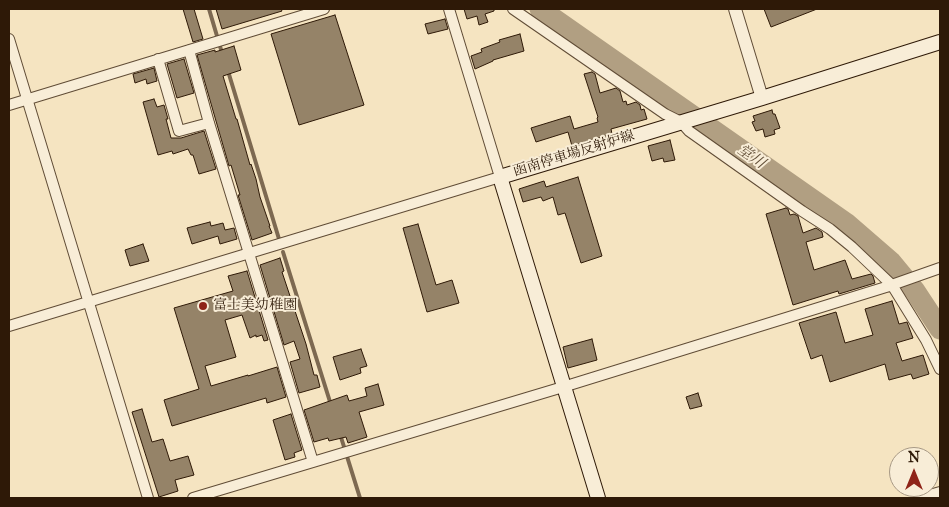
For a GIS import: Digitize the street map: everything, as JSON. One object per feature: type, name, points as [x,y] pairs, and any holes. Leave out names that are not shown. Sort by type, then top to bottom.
[{"type":"main road","name":"函南停車場反射炉線","points":[[598,498],[500,177],[940,42]]},
{"type":"street","points":[[9,105],[324,9]]},
{"type":"street","points":[[9,326],[500,177],[450,9]]},
{"type":"street","points":[[513,9],[665,114],[681,122],[688,132],[830,229],[852,247],[894,284],[940,369]]},
{"type":"street","points":[[735,9],[762,98]]},
{"type":"street","points":[[9,38],[148,498]]},
{"type":"street","points":[[188,50],[313,462]]},
{"type":"street","points":[[158,59],[179,131],[209,122]]},
{"type":"street","points":[[192,498],[564,387],[940,268]]},
{"type":"street","points":[[919,498],[940,492]]},
{"type":"building","points":[[183,9],[194,9],[203,39],[193,42]]},
{"type":"building","points":[[216,9],[281,9],[282,11],[222,29]]},
{"type":"building","points":[[464,9],[494,9],[494,11],[485,14],[488,22],[479,25],[477,16],[467,19]]},
{"type":"building","points":[[764,9],[817,9],[771,27]]},
{"type":"building","points":[[335,15],[364,105],[299,125],[271,34]]},
{"type":"building","points":[[445,19],[448,29],[428,34],[425,24]]},
{"type":"building","points":[[520,34],[524,51],[493,60],[475,69],[471,56],[482,52],[481,49],[500,42],[499,40]]},
{"type":"building","points":[[234,46],[241,70],[223,76],[272,233],[252,240],[197,55]]},
{"type":"building","points":[[184,59],[194,93],[177,98],[167,64]]},
{"type":"building","points":[[154,68],[157,81],[147,84],[146,79],[135,83],[133,74]]},
{"type":"building","points":[[592,72],[595,74],[600,93],[616,88],[620,91],[623,102],[626,101],[627,105],[636,102],[640,105],[641,110],[644,109],[647,119],[611,129],[612,134],[572,146],[568,132],[536,142],[531,128],[570,116],[574,129],[598,122],[584,74]]},
{"type":"building","points":[[154,99],[157,107],[164,105],[171,138],[181,138],[204,131],[216,169],[199,174],[193,155],[191,155],[188,149],[173,154],[172,151],[158,155],[143,102]]},
{"type":"building","points":[[772,110],[780,128],[774,130],[775,134],[765,137],[763,129],[756,131],[752,122],[755,121],[753,116]]},
{"type":"building","points":[[670,140],[675,160],[664,162],[663,158],[652,161],[648,146]]},
{"type":"building","points":[[578,177],[602,256],[581,263],[565,213],[558,215],[553,197],[543,201],[541,197],[523,202],[519,189],[544,181],[546,187]]},
{"type":"building","points":[[786,208],[790,215],[798,216],[803,233],[816,228],[822,232],[823,237],[806,242],[814,270],[845,260],[852,279],[871,274],[875,283],[839,294],[838,291],[793,305],[766,214]]},
{"type":"building","points":[[210,222],[211,226],[223,223],[225,230],[234,228],[237,239],[220,244],[218,236],[192,244],[187,228]]},
{"type":"building","points":[[418,224],[436,285],[452,280],[459,303],[427,312],[403,228]]},
{"type":"building","points":[[143,244],[149,261],[130,266],[125,250]]},
{"type":"building","points":[[280,258],[284,271],[282,272],[306,344],[314,375],[317,375],[320,387],[299,393],[290,362],[300,359],[294,341],[284,345],[260,265]]},
{"type":"building","points":[[247,271],[268,340],[264,341],[262,335],[250,338],[242,315],[225,320],[236,357],[205,366],[211,386],[277,367],[286,397],[267,403],[266,398],[172,426],[164,400],[199,389],[174,308],[233,291],[228,276]]},
{"type":"building","points":[[892,301],[899,324],[907,322],[913,338],[896,343],[902,361],[923,355],[929,374],[913,379],[911,374],[889,380],[885,364],[830,382],[822,355],[811,359],[799,323],[836,312],[845,343],[873,335],[865,309]]},
{"type":"building","points":[[592,339],[597,360],[568,368],[563,347]]},
{"type":"building","points":[[361,349],[367,366],[360,368],[361,373],[340,380],[333,357]]},
{"type":"building","points":[[378,384],[384,405],[359,412],[367,437],[348,443],[346,437],[329,441],[328,438],[314,442],[304,410],[347,395],[349,401],[367,396],[365,388]]},
{"type":"building","points":[[698,393],[702,406],[690,409],[686,397]]},
{"type":"building","points":[[142,409],[152,442],[163,439],[170,461],[188,456],[194,475],[175,480],[178,491],[159,497],[132,412]]},
{"type":"building","points":[[291,414],[302,450],[294,453],[295,457],[285,460],[273,420]]},
{"type":"waterway","points":[[209,9],[222,53]]},
{"type":"waterway","name":"堂川","points":[[540,9],[846,223],[891,262],[915,291],[940,329]]},
{"type":"waterway","points":[[228,71],[279,239]]},
{"type":"waterway","points":[[283,252],[331,405]]},
{"type":"waterway","points":[[340,434],[360,498]]},
{"type":"place","name":"富士美幼稚園","points":[[203,306]]}]
